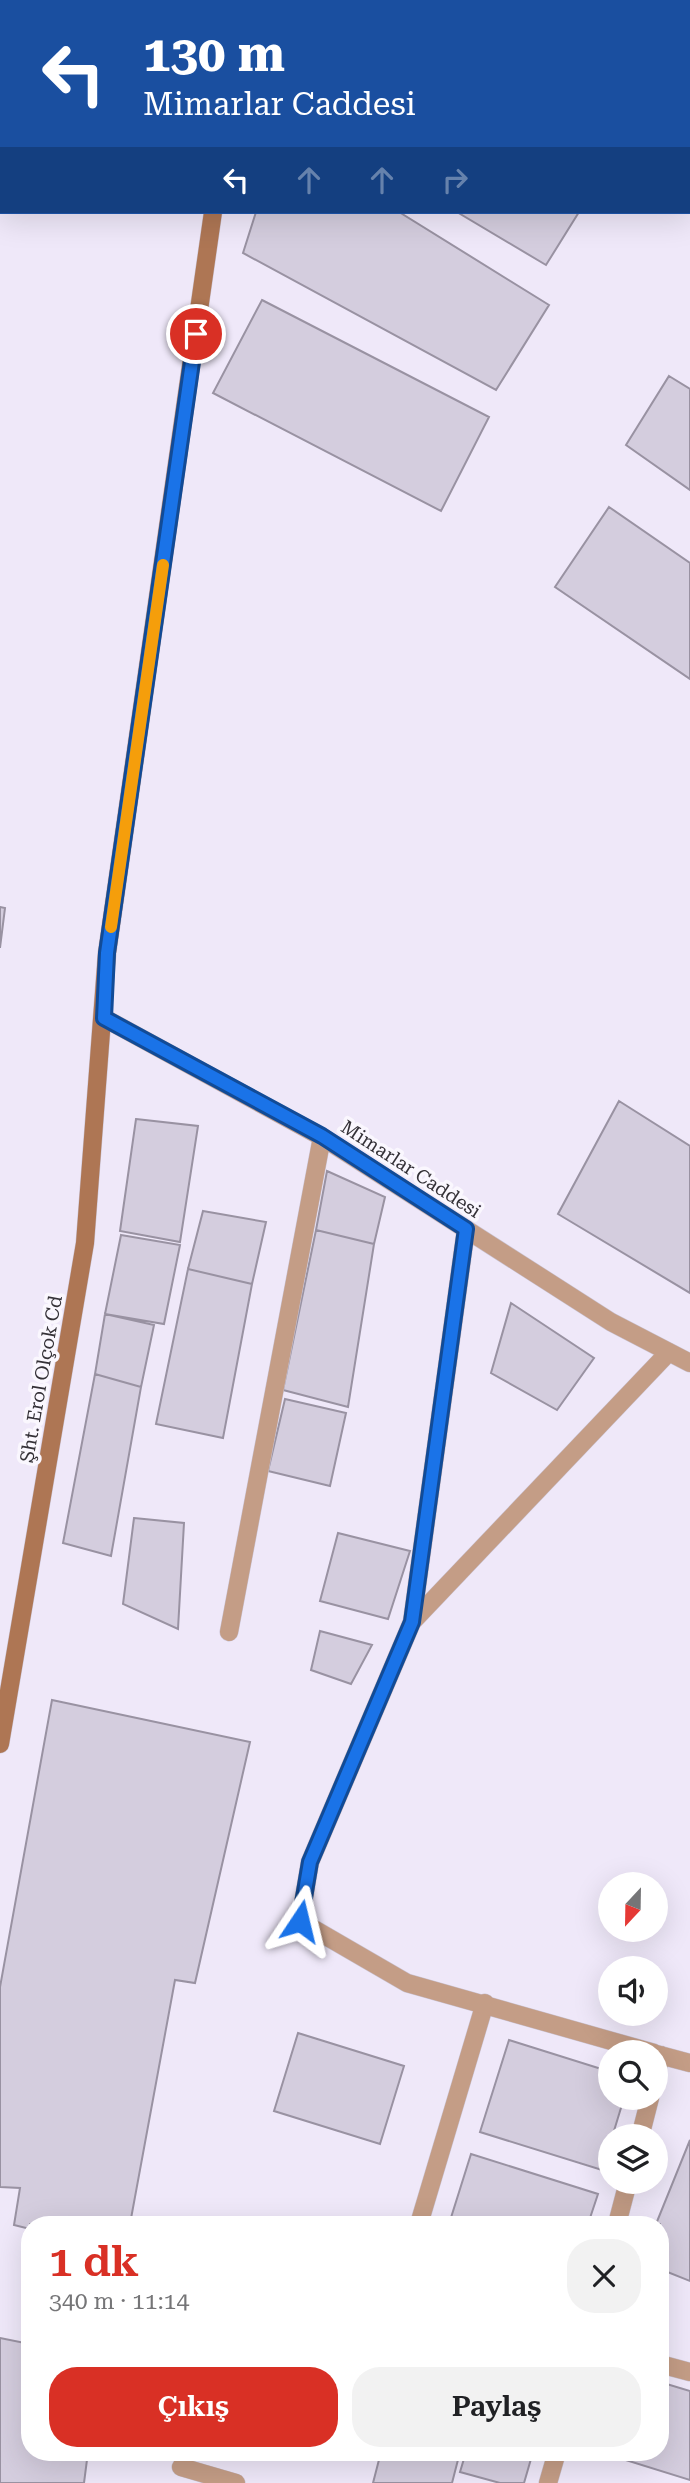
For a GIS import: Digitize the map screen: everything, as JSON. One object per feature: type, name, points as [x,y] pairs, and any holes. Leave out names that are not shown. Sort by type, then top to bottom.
[{"type":"street","points":[[208,253],[212,214]]},
{"type":"street","points":[[208,253],[218,214]]},
{"type":"street","name":"Şht. Erol Olçok Cd","points":[[0,1744],[85,1243],[107,953],[208,253]]},
{"type":"street","name":"Mimarlar Caddesi","points":[[104,1018],[322,1136],[611,1322],[690,1363]]},
{"type":"street","points":[[229,1632],[322,1136]]},
{"type":"street","points":[[466,1229],[412,1622],[310,1862],[300,1921],[407,1983],[610,2040]]},
{"type":"street","points":[[412,1622],[669,1352]]},
{"type":"street","points":[[421,2216],[485,2003]]},
{"type":"street","points":[[668,2057],[690,2063]]},
{"type":"street","points":[[619,2216],[625,2194]]},
{"type":"street","points":[[669,2366],[690,2372]]},
{"type":"street","points":[[548,2483],[554,2461]]},
{"type":"street","points":[[181,2467],[236,2483]]},
{"type":"building","points":[[255,214],[402,214],[549,305],[496,390],[243,253]]},
{"type":"building","points":[[460,214],[578,214],[546,265]]},
{"type":"building","points":[[262,300],[489,417],[441,511],[213,393]]},
{"type":"building","points":[[669,376],[690,389],[690,490],[626,445]]},
{"type":"building","points":[[609,507],[690,563],[690,679],[555,587]]},
{"type":"building","points":[[0,907],[5,908],[0,948]]},
{"type":"building","points":[[619,1101],[690,1146],[690,1293],[558,1214]]},
{"type":"building","points":[[136,1119],[198,1126],[180,1242],[120,1231]]},
{"type":"building","points":[[327,1171],[385,1197],[374,1244],[316,1230]]},
{"type":"building","points":[[203,1211],[266,1222],[252,1284],[188,1269]]},
{"type":"building","points":[[316,1230],[374,1244],[348,1407],[283,1390]]},
{"type":"building","points":[[121,1235],[180,1245],[164,1324],[105,1314]]},
{"type":"building","points":[[188,1269],[252,1284],[223,1438],[156,1424]]},
{"type":"building","points":[[511,1303],[594,1358],[557,1410],[491,1373]]},
{"type":"building","points":[[105,1314],[154,1325],[141,1387],[95,1374]]},
{"type":"building","points":[[95,1374],[141,1387],[111,1556],[63,1543]]},
{"type":"building","points":[[285,1399],[346,1413],[330,1486],[268,1471]]},
{"type":"building","points":[[134,1518],[184,1523],[178,1629],[123,1604]]},
{"type":"building","points":[[338,1533],[410,1551],[388,1619],[320,1601]]},
{"type":"building","points":[[320,1631],[372,1645],[351,1684],[311,1670]]},
{"type":"building","points":[[52,1700],[250,1742],[195,1983],[175,1980],[131,2216],[21,2216],[21,2227],[14,2225],[20,2188],[0,2187],[0,1987]]},
{"type":"building","points":[[298,2033],[404,2066],[380,2144],[274,2111]]},
{"type":"building","points":[[509,2040],[598,2068],[598,2110],[620,2110],[616,2124],[598,2124],[598,2169],[480,2132]]},
{"type":"building","points":[[690,2140],[690,2281],[669,2273],[669,2216],[659,2216]]},
{"type":"building","points":[[471,2154],[598,2194],[591,2216],[452,2216]]},
{"type":"building","points":[[0,2338],[21,2342],[21,2461],[87,2461],[84,2483],[0,2483]]},
{"type":"building","points":[[669,2385],[690,2391],[690,2480],[629,2461],[669,2461]]},
{"type":"building","points":[[379,2461],[458,2461],[452,2483],[373,2483]]},
{"type":"building","points":[[463,2461],[530,2461],[524,2483],[500,2483],[460,2472]]},
{"type":"slow traffic","points":[[111,927],[163,565]]},
{"type":"route","points":[[196,334],[107,953],[104,1018],[322,1136],[466,1229],[412,1622],[310,1862],[300,1921]]}]
